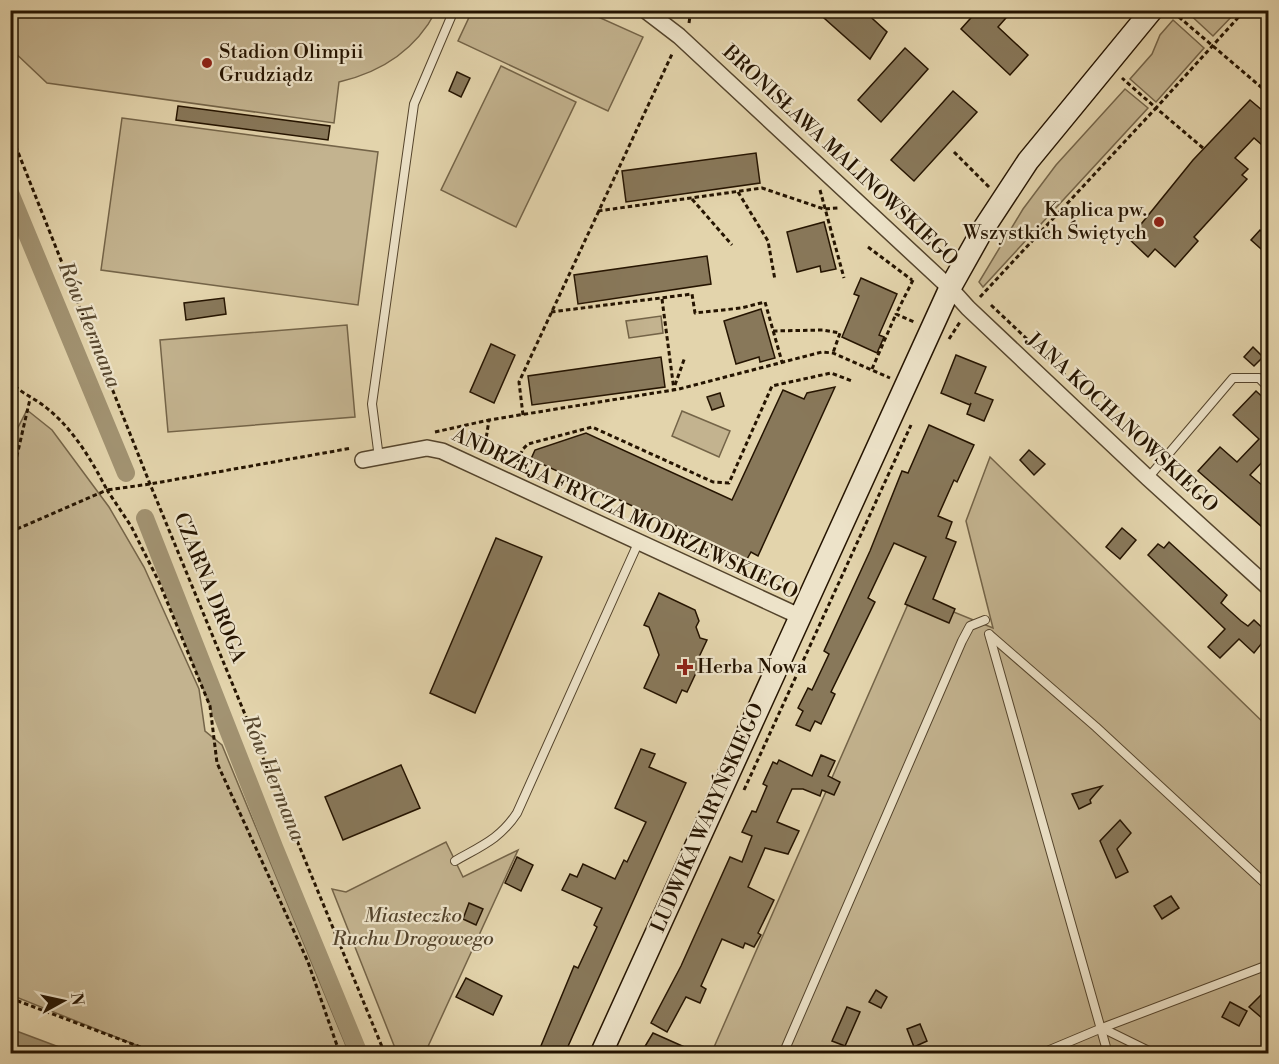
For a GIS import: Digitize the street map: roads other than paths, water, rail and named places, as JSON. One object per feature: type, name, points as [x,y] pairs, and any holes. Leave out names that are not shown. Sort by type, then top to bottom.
[{"type":"street","name":"BRONISŁAWA MALINOWSKIEGO","points":[[645,10],[679,36],[950,288]]},
{"type":"street","name":"LUDWIKA WARYŃSKIEGO","points":[[601,1053],[950,288],[982,231],[1028,160],[1162,11]]},
{"type":"street","name":"JANA KOCHANOWSKIEGO","points":[[950,288],[968,308],[1148,478],[1269,587]]},
{"type":"street","name":"ANDRZEJA FRYCZA MODRZEWSKIEGO","points":[[373,454],[427,448],[442,451],[799,616]]},
{"type":"lane","points":[[373,454],[372,404],[414,104],[454,10]]},
{"type":"lane","points":[[1148,478],[1233,378],[1259,378],[1269,387]]},
{"type":"lane","points":[[455,861],[506,830],[517,813],[639,541]]},
{"type":"lane","points":[[783,1053],[962,641],[970,626],[985,620]]},
{"type":"lane","points":[[1108,1053],[989,634],[1096,727],[1269,886]]},
{"type":"lane","points":[[1040,1053],[1269,965]]},
{"type":"lane","points":[[1102,1029],[1155,1053]]},
{"type":"waterway","name":"Rów Hermana","points":[[10,193],[126,473]]},
{"type":"waterway","name":"Rów Hermana","points":[[145,518],[274,847],[359,1054]]},
{"type":"place","name":"Stadion Olimpii Grudziądz","points":[[207,63]]},
{"type":"place","name":"Kaplica pw. Wszystkich Świętych","points":[[1159,222]]},
{"type":"place","name":"Herba Nowa","points":[[685,667]]},
{"type":"park label","name":"Miasteczko Ruchu Drogowego","points":[[413,928]]}]
